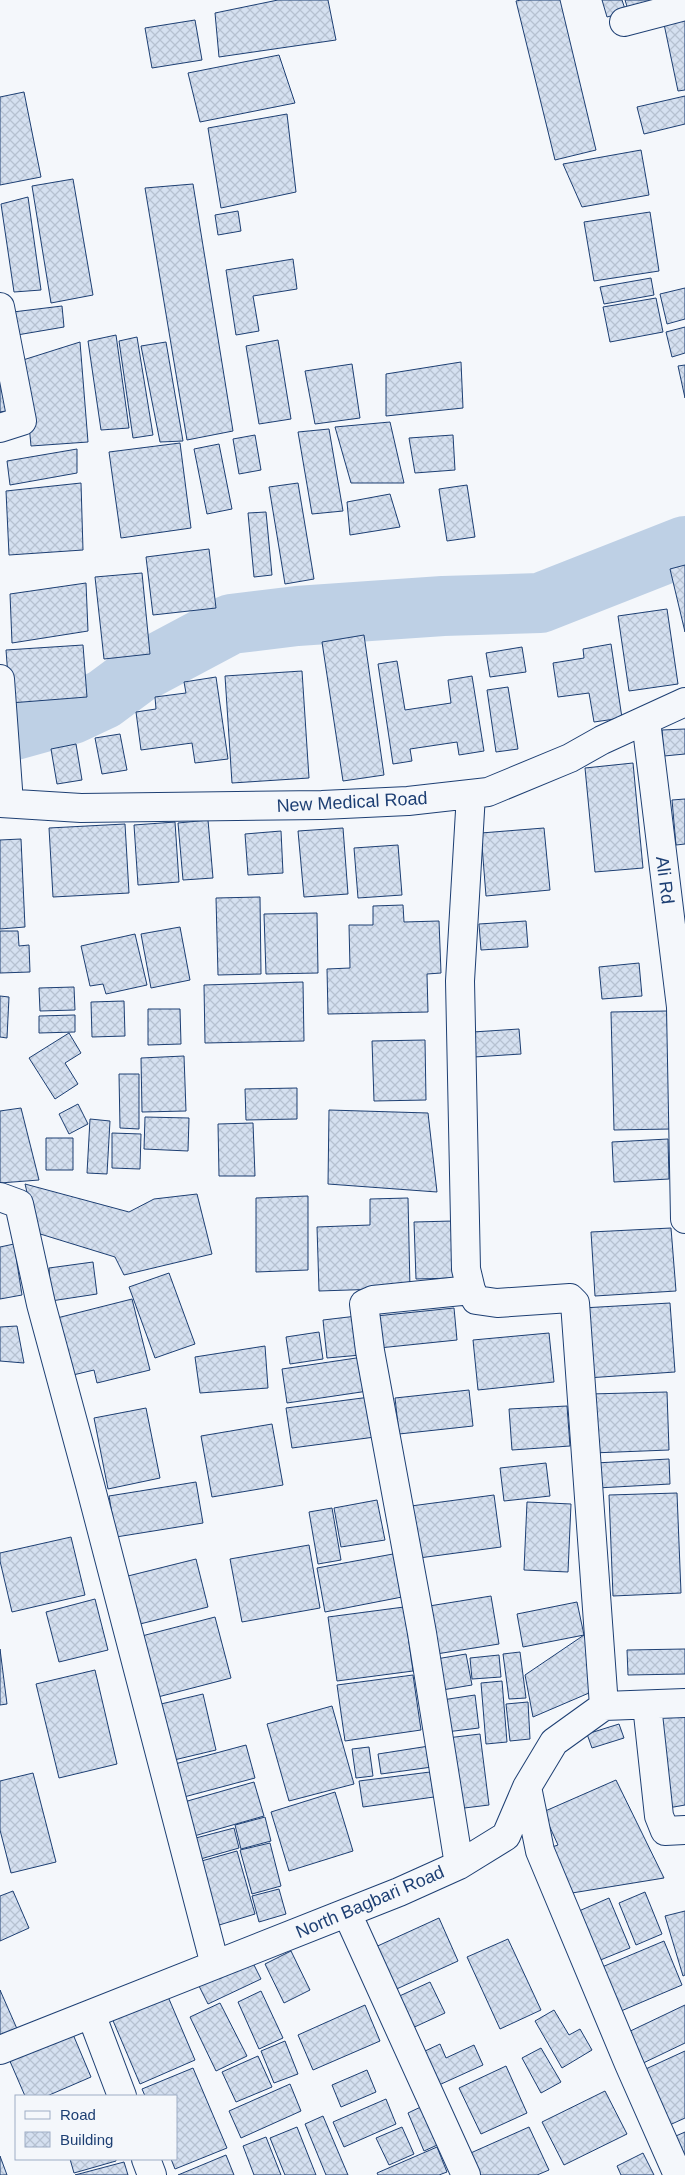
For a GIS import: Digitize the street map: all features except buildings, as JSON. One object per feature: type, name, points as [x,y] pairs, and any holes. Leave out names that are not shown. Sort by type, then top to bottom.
[{"type":"street","points":[[624,22],[685,6]]},
{"type":"street","points":[[0,307],[22,421],[0,428]]},
{"type":"street","points":[[0,683],[4,803]]},
{"type":"street","name":"New Medical Road","points":[[4,803],[81,808],[322,805],[408,801],[488,792],[522,779],[685,702]]},
{"type":"street","name":"Ali Rd","points":[[646,721],[681,1007],[685,1219]]},
{"type":"street","points":[[471,794],[460,981],[466,1269],[471,1290],[476,1300],[497,1303],[570,1298],[575,1302],[604,1706],[685,1704]]},
{"type":"street","points":[[0,1197],[19,1204],[41,1304],[215,1965]]},
{"type":"street","points":[[459,1865],[422,1632],[370,1351],[364,1304],[372,1300],[471,1290]]},
{"type":"street","points":[[647,1705],[659,1816],[665,1831],[685,1830]]},
{"type":"street","name":"North Bagbari Road","points":[[0,2050],[347,1913],[459,1865],[506,1836],[528,1787],[554,1742],[604,1706]]},
{"type":"street","points":[[528,1787],[540,1851],[629,2064],[678,2175]]},
{"type":"street","points":[[347,1913],[466,2175]]},
{"type":"street","points":[[91,2014],[122,2095]]},
{"type":"street","points":[[146,2160],[152,2175]]},
{"type":"waterway","points":[[0,734],[72,714],[104,699],[139,673],[231,624],[297,616],[443,606],[540,603],[685,546]]}]
